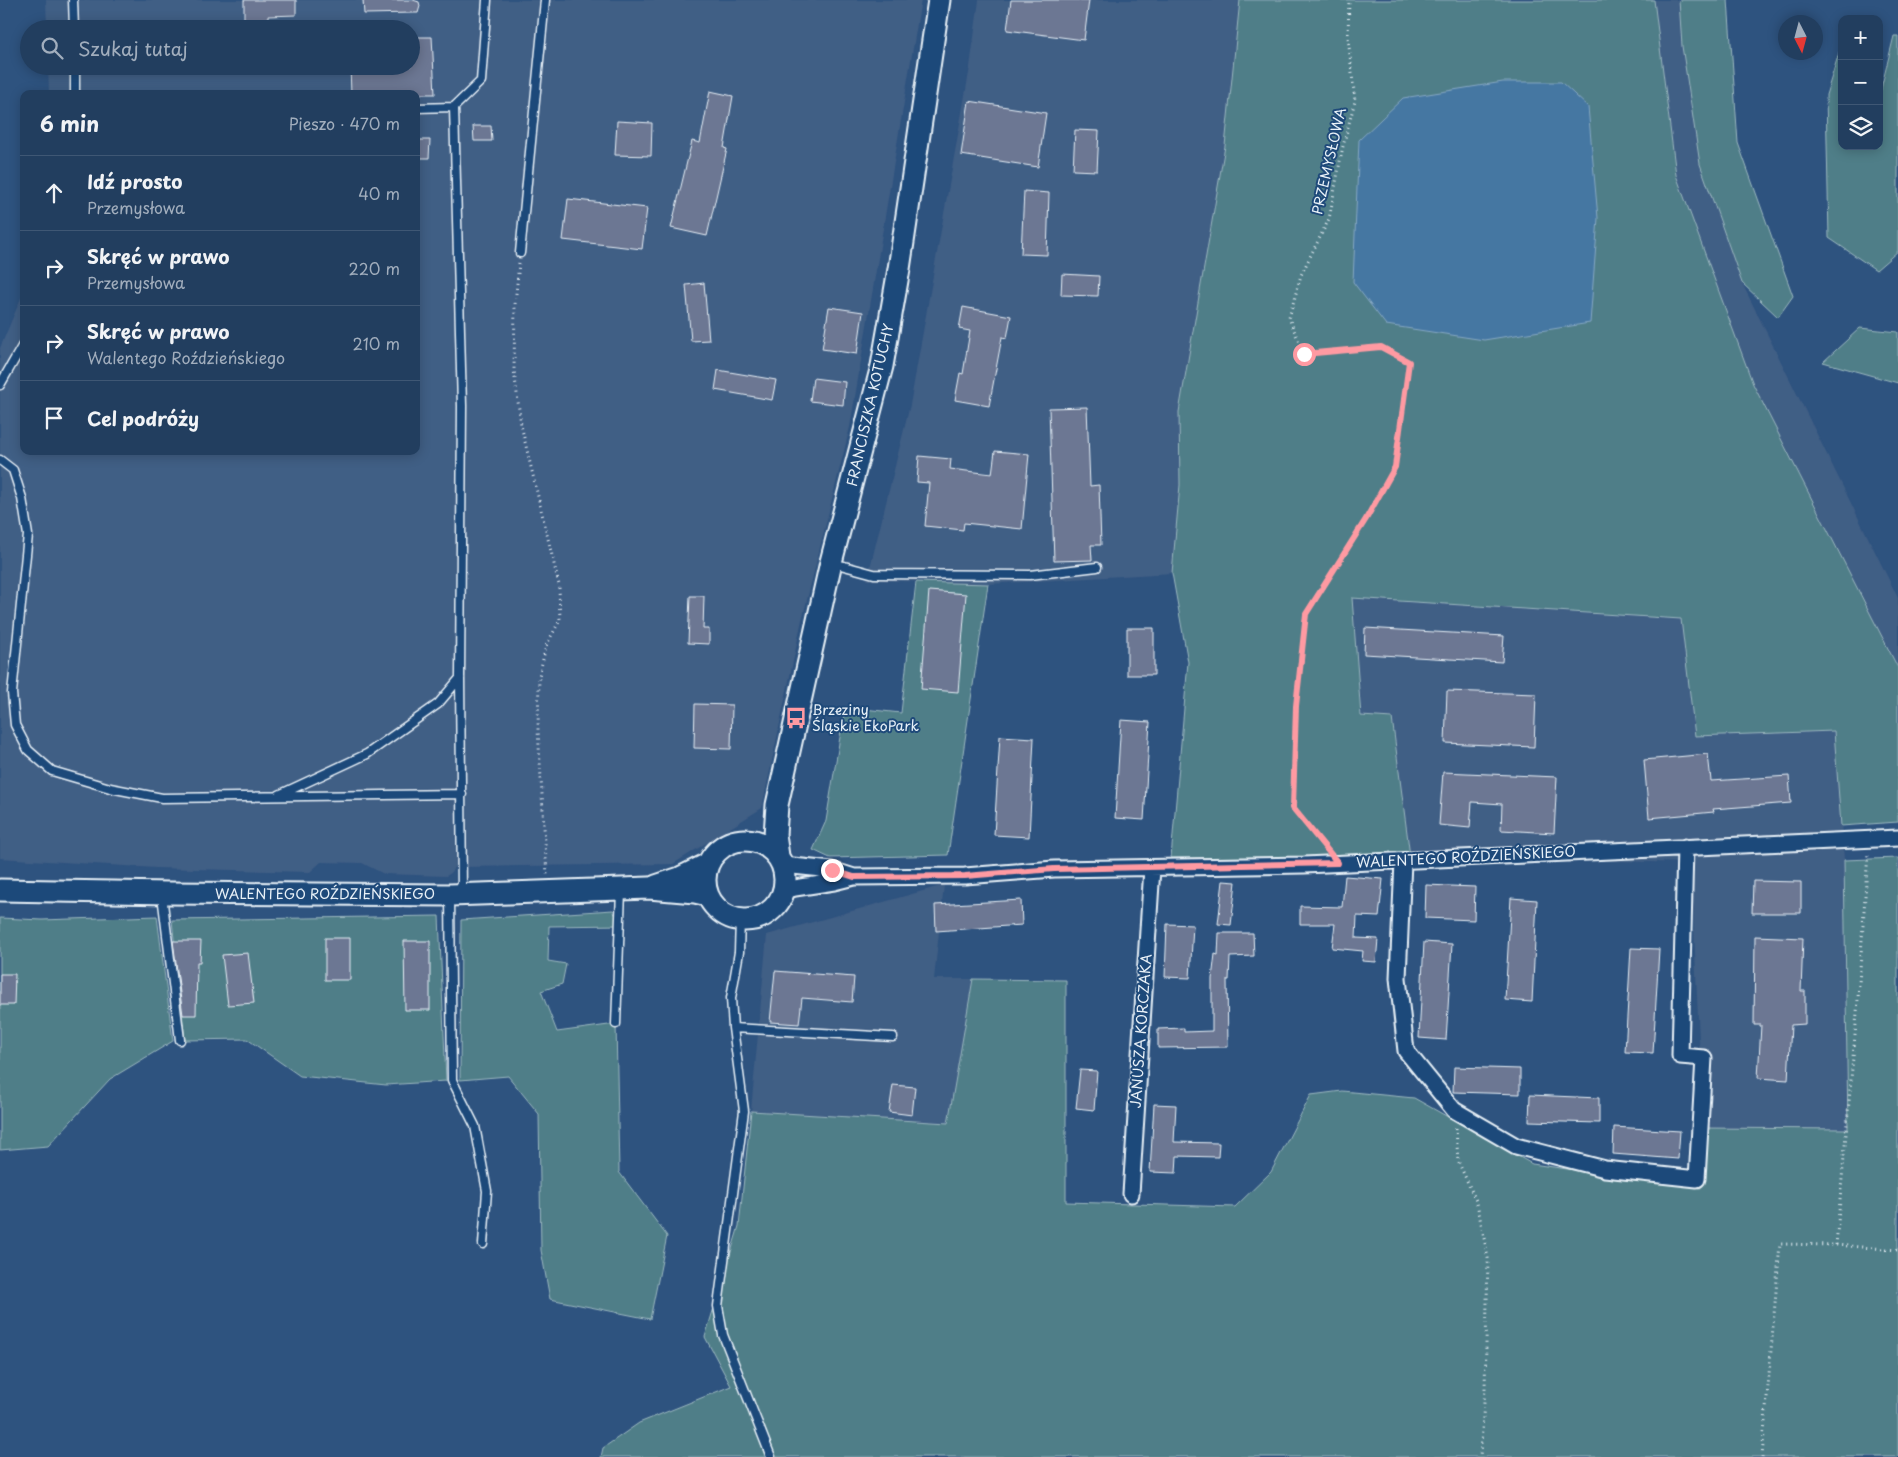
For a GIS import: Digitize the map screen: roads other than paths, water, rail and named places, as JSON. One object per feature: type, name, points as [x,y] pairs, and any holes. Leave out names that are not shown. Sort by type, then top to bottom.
[{"type":"street","name":"FRANCISZKA KOTUCHY","points":[[780,860],[775,835],[776,805],[831,562],[882,366],[899,269],[939,0]]},
{"type":"street","name":"FRANCISZKA KOTUCHY","points":[[747,839],[758,829],[776,805]]},
{"type":"street","name":"WALENTEGO ROŹDZIEŃSKIEGO","points":[[784,891],[854,877],[965,876],[1054,869],[1338,863],[1898,838]]},
{"type":"street","points":[[747,839],[759,842],[770,847],[780,860],[786,882],[779,902],[772,910],[751,920],[740,920],[720,912],[713,904],[708,895],[705,877],[708,864],[724,846],[735,841],[747,839]]},
{"type":"street","points":[[1403,860],[1398,978],[1406,1050],[1454,1110],[1516,1146],[1605,1169],[1697,1180],[1704,1058],[1680,1056],[1685,847]]},
{"type":"street","name":"WALENTEGO ROŹDZIEŃSKIEGO","points":[[780,860],[832,870],[854,877]]},
{"type":"street","name":"WALENTEGO ROŹDZIEŃSKIEGO","points":[[649,888],[680,878],[708,864]]},
{"type":"street","name":"JANUSZA KORCZAKA","points":[[1131,1194],[1152,868]]},
{"type":"street","name":"WALENTEGO ROŹDZIEŃSKIEGO","points":[[0,890],[162,893],[456,894],[649,888],[708,895]]},
{"type":"lane","points":[[73,0],[74,20]]},
{"type":"lane","points":[[420,108],[454,107],[482,81],[487,0]]},
{"type":"lane","points":[[520,253],[545,0]]},
{"type":"lane","points":[[75,75],[76,90]]},
{"type":"lane","points":[[454,107],[462,406],[460,678],[462,794],[456,894],[452,1080],[475,1126],[487,1191],[484,1244]]},
{"type":"lane","points":[[0,384],[20,350]]},
{"type":"lane","points":[[0,460],[13,470],[22,498],[28,535],[12,693],[15,725],[28,750],[52,771],[110,788],[162,798],[462,794]]},
{"type":"lane","points":[[831,562],[874,574],[1030,574],[1097,567]]},
{"type":"lane","points":[[275,796],[367,754],[438,704],[460,678]]},
{"type":"lane","points":[[616,1024],[621,890]]},
{"type":"lane","points":[[162,893],[180,1040]]},
{"type":"lane","points":[[740,920],[739,952],[731,998],[744,1111],[718,1306],[723,1335],[771,1457]]},
{"type":"lane","points":[[733,1028],[893,1037]]},
{"type":"place","name":"Brzeziny Śląskie EkoPark","points":[[796,718]]}]
